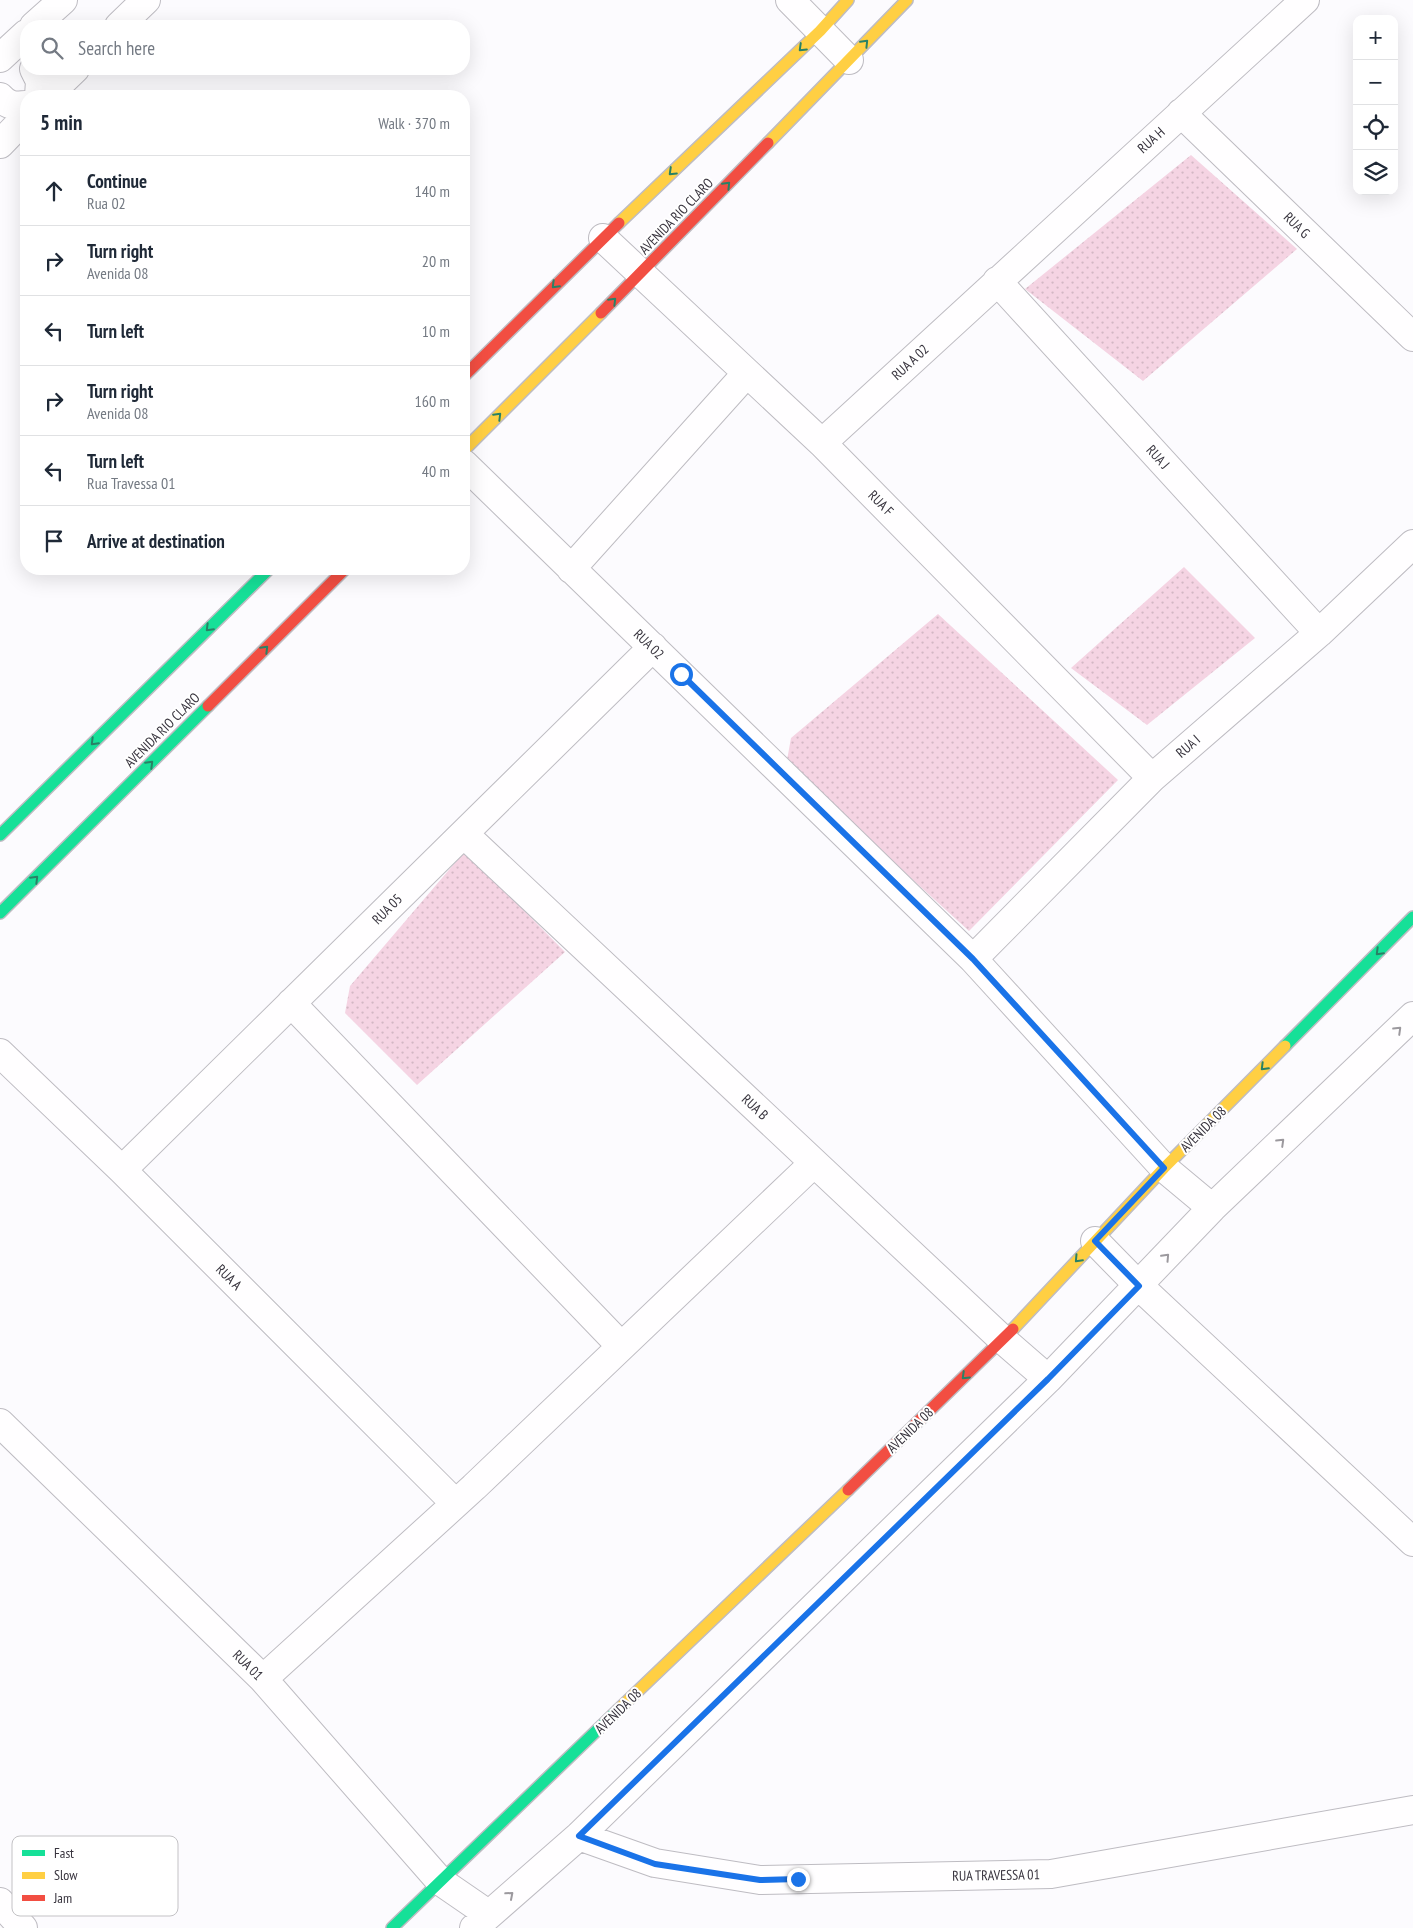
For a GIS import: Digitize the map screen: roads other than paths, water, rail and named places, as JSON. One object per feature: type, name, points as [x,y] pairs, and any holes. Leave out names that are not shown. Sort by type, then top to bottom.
[{"type":"street","points":[[41,20],[63,0]]},
{"type":"street","points":[[125,20],[146,0]]},
{"type":"street","points":[[790,0],[849,60]]},
{"type":"street","points":[[470,370],[603,238],[820,30],[848,0]]},
{"type":"street","name":"AVENIDA RIO CLARO","points":[[470,444],[641,274],[907,0]]},
{"type":"street","name":"RUA H","points":[[997,281],[1305,0]]},
{"type":"street","points":[[0,59],[20,40]]},
{"type":"street","points":[[0,59],[20,61]]},
{"type":"street","points":[[37,75],[40,81],[39,90]]},
{"type":"street","points":[[53,90],[70,75]]},
{"type":"street","points":[[0,97],[5,102],[15,106],[20,106]]},
{"type":"street","name":"RUA G","points":[[1181,113],[1413,337]]},
{"type":"street","points":[[0,144],[20,124]]},
{"type":"street","name":"RUA F","points":[[603,238],[822,443],[1152,778]]},
{"type":"street","name":"RUA A 02","points":[[822,443],[997,281]]},
{"type":"street","name":"RUA J","points":[[997,281],[1319,632]]},
{"type":"street","points":[[571,569],[747,373]]},
{"type":"street","name":"RUA 02","points":[[470,470],[973,959],[1164,1168],[1212,1208]]},
{"type":"street","name":"RUA I","points":[[973,959],[1152,778],[1319,632],[1413,544]]},
{"type":"street","points":[[0,835],[262,575]]},
{"type":"street","name":"AVENIDA RIO CLARO","points":[[2,906],[339,575]]},
{"type":"street","name":"RUA 05","points":[[122,1170],[653,647]]},
{"type":"street","name":"RUA B","points":[[464,834],[1003,1340],[1048,1379]]},
{"type":"street","name":"AVENIDA 08","points":[[392,1928],[1003,1340],[1164,1168],[1413,917]]},
{"type":"street","points":[[291,1003],[621,1346]]},
{"type":"street","points":[[481,1921],[579,1836],[1048,1379],[1212,1208],[1413,1016]]},
{"type":"street","name":"RUA A","points":[[0,1054],[122,1170],[455,1503]]},
{"type":"street","points":[[263,1679],[455,1503],[814,1162]]},
{"type":"street","points":[[1095,1241],[1139,1286],[1413,1542]]},
{"type":"street","name":"RUA 01","points":[[0,1423],[263,1679],[440,1881],[481,1921]]},
{"type":"street","name":"RUA TRAVESSA 01","points":[[579,1836],[655,1864],[760,1880],[1051,1874],[1413,1810]]},
{"type":"street","points":[[0,1902],[12,1916]]},
{"type":"street","points":[[12,1916],[23,1928]]}]
